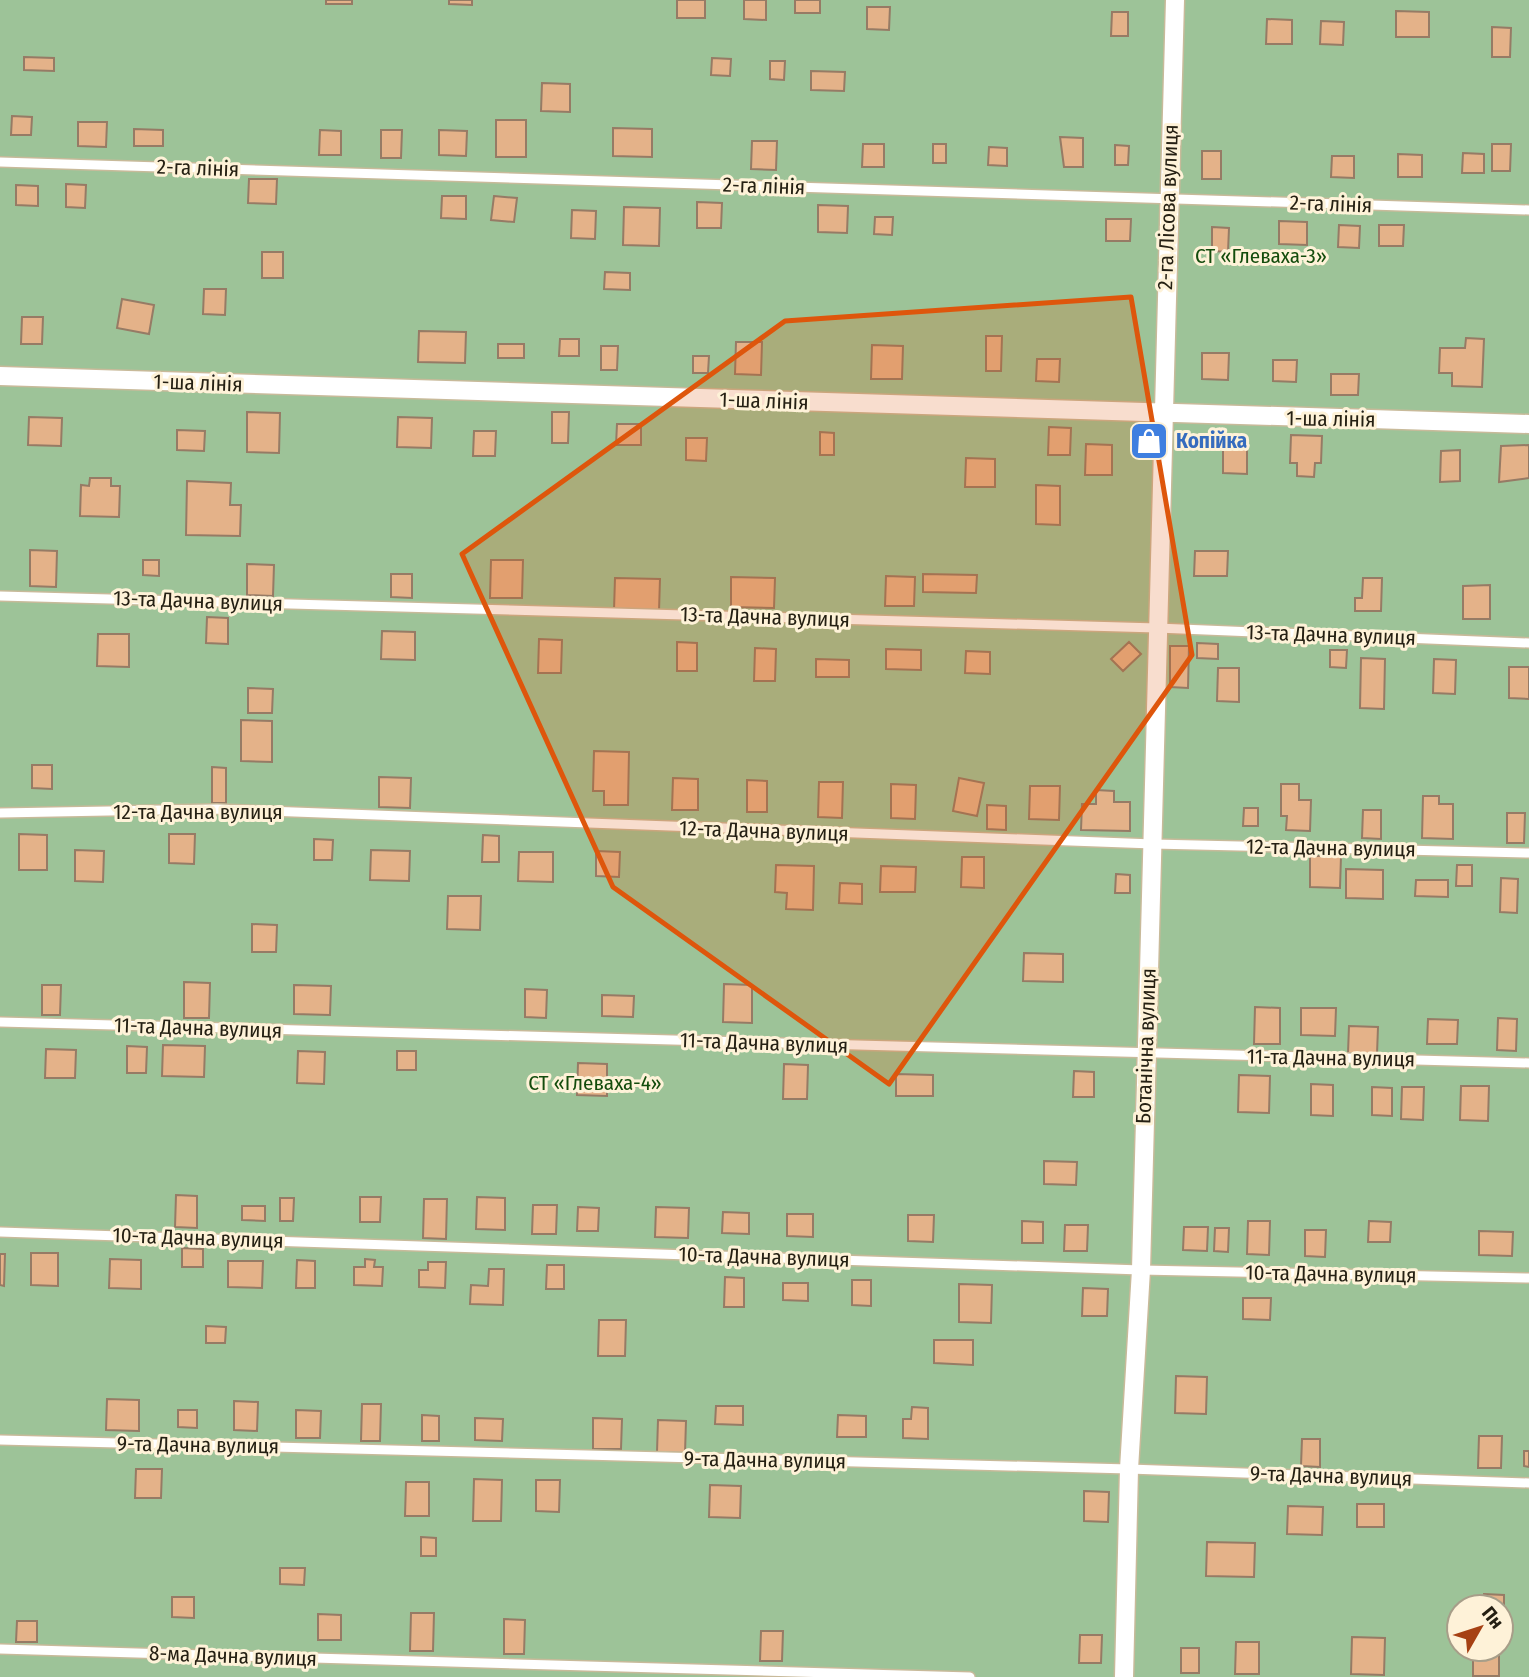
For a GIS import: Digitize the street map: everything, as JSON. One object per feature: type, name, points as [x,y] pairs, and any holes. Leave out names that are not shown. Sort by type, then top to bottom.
[{"type":"street","name":"2-га Лісова вулиця","points":[[1163,415],[1175,0]]},
{"type":"street","name":"1-ша лінія","points":[[0,376],[1163,415],[1529,424]]},
{"type":"street","name":"Ботанічна вулиця","points":[[1124,1677],[1129,1469],[1141,1270],[1144,1054],[1153,844],[1163,415]]},
{"type":"lane","name":"2-га лінія","points":[[0,162],[1529,210]]},
{"type":"lane","name":"13-та Дачна вулиця","points":[[0,596],[1157,628],[1529,643]]},
{"type":"lane","name":"12-та Дачна вулиця","points":[[0,813],[217,809],[1153,844],[1529,853]]},
{"type":"lane","name":"11-та Дачна вулиця","points":[[0,1022],[1529,1063]]},
{"type":"lane","name":"10-та Дачна вулиця","points":[[0,1232],[1141,1270],[1529,1278]]},
{"type":"lane","name":"9-та Дачна вулиця","points":[[0,1440],[1129,1469],[1529,1483]]},
{"type":"lane","name":"8-ма Дачна вулиця","points":[[0,1649],[970,1677]]},
{"type":"highlighted area","points":[[1131,297],[1192,655],[889,1084],[613,887],[462,554],[785,321]]},
{"type":"green space","name":"СТ «Глеваха-4»","points":[[0,0],[1529,0],[1529,1677],[0,1677]]},
{"type":"building","points":[[326,0],[352,0],[352,4],[326,4]]},
{"type":"building","points":[[449,0],[472,0],[472,5],[449,4]]},
{"type":"building","points":[[677,0],[705,0],[705,18],[677,18]]},
{"type":"building","points":[[744,0],[766,0],[766,20],[744,19]]},
{"type":"building","points":[[795,0],[820,0],[820,13],[795,13]]},
{"type":"building","points":[[867,7],[890,7],[889,30],[867,29]]},
{"type":"building","points":[[1396,11],[1429,12],[1429,37],[1396,37]]},
{"type":"building","points":[[1112,12],[1128,12],[1128,36],[1111,36]]},
{"type":"building","points":[[1267,19],[1292,20],[1292,44],[1266,44]]},
{"type":"building","points":[[1321,21],[1344,22],[1343,45],[1320,44]]},
{"type":"building","points":[[1492,27],[1511,28],[1510,57],[1492,57]]},
{"type":"building","points":[[24,57],[54,58],[54,71],[24,70]]},
{"type":"building","points":[[712,58],[731,59],[730,76],[711,75]]},
{"type":"building","points":[[770,61],[785,61],[784,80],[770,79]]},
{"type":"building","points":[[811,71],[845,72],[844,91],[811,90]]},
{"type":"building","points":[[542,83],[570,84],[570,112],[541,111]]},
{"type":"building","points":[[12,116],[32,117],[31,135],[11,135]]},
{"type":"building","points":[[496,120],[526,120],[526,157],[496,157]]},
{"type":"building","points":[[78,122],[107,122],[106,147],[78,146]]},
{"type":"building","points":[[613,128],[652,129],[652,157],[613,156]]},
{"type":"building","points":[[134,129],[163,130],[163,146],[134,146]]},
{"type":"building","points":[[320,130],[341,131],[341,155],[319,155]]},
{"type":"building","points":[[381,130],[402,130],[401,158],[381,158]]},
{"type":"building","points":[[439,130],[467,131],[466,156],[439,155]]},
{"type":"building","points":[[1060,137],[1083,138],[1083,167],[1064,167]]},
{"type":"building","points":[[752,141],[777,141],[776,170],[751,169]]},
{"type":"building","points":[[863,144],[884,144],[884,167],[862,167]]},
{"type":"building","points":[[933,144],[946,144],[946,163],[933,163]]},
{"type":"building","points":[[1492,144],[1511,144],[1510,171],[1492,171]]},
{"type":"building","points":[[1115,145],[1129,146],[1128,165],[1115,165]]},
{"type":"building","points":[[989,147],[1007,148],[1007,166],[988,165]]},
{"type":"building","points":[[1202,151],[1221,151],[1221,179],[1202,179]]},
{"type":"building","points":[[1463,153],[1484,154],[1484,173],[1462,173]]},
{"type":"building","points":[[1398,154],[1422,155],[1422,177],[1398,177]]},
{"type":"building","points":[[1332,156],[1354,156],[1354,178],[1331,177]]},
{"type":"building","points":[[249,179],[277,179],[276,204],[248,203]]},
{"type":"building","points":[[66,184],[86,185],[85,208],[66,207]]},
{"type":"building","points":[[16,185],[38,186],[38,206],[16,205]]},
{"type":"building","points":[[442,196],[466,196],[466,219],[441,218]]},
{"type":"building","points":[[494,196],[517,198],[514,222],[491,220]]},
{"type":"building","points":[[697,202],[722,203],[721,228],[697,228]]},
{"type":"building","points":[[818,205],[848,206],[847,233],[818,232]]},
{"type":"building","points":[[624,207],[660,208],[659,246],[623,245]]},
{"type":"building","points":[[572,210],[596,211],[595,239],[571,238]]},
{"type":"building","points":[[875,217],[893,217],[892,235],[874,234]]},
{"type":"building","points":[[1106,219],[1131,219],[1130,241],[1106,241]]},
{"type":"building","points":[[1279,221],[1307,222],[1307,245],[1279,244]]},
{"type":"building","points":[[1339,225],[1360,226],[1359,248],[1338,247]]},
{"type":"building","points":[[1379,225],[1404,225],[1403,246],[1379,246]]},
{"type":"building","points":[[1212,227],[1229,228],[1228,252],[1212,251]]},
{"type":"building","points":[[262,252],[283,252],[283,278],[262,278]]},
{"type":"building","points":[[605,272],[630,273],[630,290],[604,289]]},
{"type":"building","points":[[204,289],[226,289],[225,315],[203,314]]},
{"type":"building","points":[[122,299],[154,305],[149,334],[117,328]]},
{"type":"building","points":[[22,317],[43,317],[42,344],[21,344]]},
{"type":"building","points":[[419,331],[466,332],[465,363],[418,362]]},
{"type":"building","points":[[986,336],[1002,336],[1001,371],[986,371]]},
{"type":"building","points":[[1466,338],[1484,339],[1482,387],[1452,386],[1452,373],[1439,373],[1440,348],[1465,348]]},
{"type":"building","points":[[560,339],[579,339],[579,356],[559,356]]},
{"type":"building","points":[[736,342],[762,342],[761,375],[735,374]]},
{"type":"building","points":[[498,344],[524,344],[524,358],[498,358]]},
{"type":"building","points":[[872,345],[903,346],[902,379],[871,379]]},
{"type":"building","points":[[601,346],[618,346],[617,370],[601,370]]},
{"type":"building","points":[[1202,353],[1229,353],[1228,380],[1202,379]]},
{"type":"building","points":[[693,356],[709,356],[708,373],[693,373]]},
{"type":"building","points":[[1037,359],[1060,359],[1059,382],[1036,381]]},
{"type":"building","points":[[1273,360],[1297,360],[1296,382],[1273,381]]},
{"type":"building","points":[[1331,374],[1359,374],[1358,395],[1331,395]]},
{"type":"building","points":[[247,412],[280,413],[279,453],[247,452]]},
{"type":"building","points":[[552,412],[569,412],[568,443],[552,443]]},
{"type":"building","points":[[29,417],[62,418],[61,446],[28,445]]},
{"type":"building","points":[[398,417],[432,418],[431,448],[397,447]]},
{"type":"building","points":[[617,424],[641,424],[641,445],[616,445]]},
{"type":"building","points":[[1049,427],[1071,428],[1070,455],[1048,455]]},
{"type":"building","points":[[177,430],[205,431],[204,451],[177,450]]},
{"type":"building","points":[[474,431],[496,431],[495,456],[473,456]]},
{"type":"building","name":"Копійка","points":[[1155,431],[1155,450],[1143,450],[1144,432]]},
{"type":"building","points":[[820,432],[834,433],[834,455],[820,455]]},
{"type":"building","points":[[1291,435],[1322,436],[1321,463],[1315,463],[1314,477],[1297,476],[1297,463],[1290,463]]},
{"type":"building","points":[[686,438],[707,438],[706,461],[686,460]]},
{"type":"building","points":[[1086,444],[1112,445],[1112,475],[1085,475]]},
{"type":"building","points":[[1223,445],[1247,446],[1247,474],[1223,473]]},
{"type":"building","points":[[1529,445],[1529,478],[1499,482],[1501,446]]},
{"type":"building","points":[[1460,450],[1460,481],[1440,482],[1441,451]]},
{"type":"building","points":[[966,458],[995,459],[995,487],[965,487]]},
{"type":"building","points":[[90,478],[111,478],[111,486],[120,486],[119,517],[80,516],[81,485],[89,486]]},
{"type":"building","points":[[187,481],[231,483],[230,505],[241,505],[240,536],[186,535]]},
{"type":"building","points":[[1036,485],[1060,486],[1060,525],[1036,524]]},
{"type":"building","points":[[30,550],[57,551],[56,587],[30,586]]},
{"type":"building","points":[[1195,551],[1228,551],[1227,576],[1194,576]]},
{"type":"building","points":[[143,560],[159,560],[159,576],[143,575]]},
{"type":"building","points":[[491,560],[523,560],[522,598],[490,598]]},
{"type":"building","points":[[247,564],[274,565],[273,596],[247,595]]},
{"type":"building","points":[[391,574],[412,574],[412,598],[391,597]]},
{"type":"building","points":[[923,574],[977,575],[976,593],[923,592]]},
{"type":"building","points":[[886,576],[915,577],[914,606],[885,606]]},
{"type":"building","points":[[731,577],[775,578],[774,608],[731,607]]},
{"type":"building","points":[[615,578],[660,579],[659,611],[614,610]]},
{"type":"building","points":[[1363,578],[1382,578],[1381,611],[1355,611],[1355,598],[1362,598]]},
{"type":"building","points":[[1490,585],[1490,619],[1463,619],[1463,586]]},
{"type":"building","points":[[207,617],[228,618],[228,644],[206,643]]},
{"type":"building","points":[[382,631],[415,632],[415,660],[381,659]]},
{"type":"building","points":[[98,634],[129,634],[129,667],[97,666]]},
{"type":"building","points":[[539,639],[562,640],[561,673],[538,673]]},
{"type":"building","points":[[677,642],[697,643],[697,671],[677,671]]},
{"type":"building","points":[[1129,642],[1141,654],[1123,671],[1111,659]]},
{"type":"building","points":[[1197,643],[1218,644],[1218,659],[1197,658]]},
{"type":"building","points":[[1170,646],[1189,646],[1188,688],[1170,687]]},
{"type":"building","points":[[755,648],[776,649],[775,681],[754,681]]},
{"type":"building","points":[[886,649],[921,650],[921,670],[886,669]]},
{"type":"building","points":[[1330,650],[1347,650],[1346,668],[1330,667]]},
{"type":"building","points":[[966,651],[990,652],[990,674],[965,673]]},
{"type":"building","points":[[1361,658],[1385,659],[1384,709],[1360,708]]},
{"type":"building","points":[[816,659],[849,660],[849,677],[816,677]]},
{"type":"building","points":[[1434,659],[1456,660],[1455,694],[1433,693]]},
{"type":"building","points":[[1509,667],[1529,667],[1529,699],[1509,698]]},
{"type":"building","points":[[1218,668],[1239,668],[1239,702],[1217,701]]},
{"type":"building","points":[[248,688],[273,689],[272,713],[248,713]]},
{"type":"building","points":[[241,720],[272,721],[272,762],[241,761]]},
{"type":"building","points":[[594,751],[629,752],[628,805],[604,805],[604,791],[593,791]]},
{"type":"building","points":[[32,765],[52,765],[52,789],[32,788]]},
{"type":"building","points":[[212,767],[226,768],[226,803],[212,803]]},
{"type":"building","points":[[379,777],[411,778],[410,808],[379,807]]},
{"type":"building","points":[[673,778],[698,779],[698,810],[672,810]]},
{"type":"building","points":[[959,778],[984,783],[977,816],[953,811]]},
{"type":"building","points":[[747,780],[767,781],[767,812],[747,812]]},
{"type":"building","points":[[819,782],[843,782],[842,818],[818,817]]},
{"type":"building","points":[[891,784],[916,785],[915,819],[891,818]]},
{"type":"building","points":[[1281,784],[1299,784],[1299,800],[1311,800],[1310,831],[1286,830],[1287,816],[1281,816]]},
{"type":"building","points":[[1030,786],[1060,786],[1059,820],[1029,819]]},
{"type":"building","points":[[1096,790],[1114,791],[1114,802],[1130,802],[1130,831],[1081,830],[1082,804],[1096,804]]},
{"type":"building","points":[[1423,796],[1439,796],[1439,804],[1453,804],[1453,839],[1422,838]]},
{"type":"building","points":[[987,805],[1006,806],[1006,830],[987,829]]},
{"type":"building","points":[[1244,808],[1258,808],[1258,826],[1243,826]]},
{"type":"building","points":[[1363,810],[1381,810],[1381,839],[1362,838]]},
{"type":"building","points":[[1507,813],[1525,813],[1524,843],[1507,843]]},
{"type":"building","points":[[19,834],[47,835],[47,870],[19,870]]},
{"type":"building","points":[[169,834],[195,834],[194,864],[169,863]]},
{"type":"building","points":[[483,835],[499,836],[499,862],[482,862]]},
{"type":"building","points":[[314,839],[333,840],[332,860],[314,860]]},
{"type":"building","points":[[75,850],[104,851],[103,882],[75,881]]},
{"type":"building","points":[[371,850],[410,851],[409,881],[370,880]]},
{"type":"building","points":[[596,851],[620,852],[619,877],[596,876]]},
{"type":"building","points":[[519,852],[553,852],[553,882],[518,881]]},
{"type":"building","points":[[1310,856],[1341,856],[1340,888],[1310,887]]},
{"type":"building","points":[[962,857],[984,857],[984,888],[961,887]]},
{"type":"building","points":[[776,865],[814,866],[813,910],[786,909],[787,893],[775,892]]},
{"type":"building","points":[[1457,865],[1472,865],[1472,886],[1456,886]]},
{"type":"building","points":[[881,866],[916,867],[915,892],[880,892]]},
{"type":"building","points":[[1346,869],[1383,870],[1383,899],[1346,898]]},
{"type":"building","points":[[1116,874],[1130,875],[1130,893],[1115,893]]},
{"type":"building","points":[[1501,878],[1518,879],[1517,913],[1500,912]]},
{"type":"building","points":[[1416,880],[1448,880],[1448,897],[1415,896]]},
{"type":"building","points":[[840,883],[862,884],[862,904],[839,903]]},
{"type":"building","points":[[448,896],[481,896],[480,930],[447,929]]},
{"type":"building","points":[[252,924],[277,925],[276,952],[252,952]]},
{"type":"building","points":[[1024,953],[1063,954],[1063,982],[1023,981]]},
{"type":"building","points":[[184,982],[210,983],[209,1018],[184,1018]]},
{"type":"building","points":[[724,984],[752,985],[752,1023],[723,1022]]},
{"type":"building","points":[[42,985],[61,985],[60,1015],[42,1015]]},
{"type":"building","points":[[294,985],[331,986],[330,1015],[294,1014]]},
{"type":"building","points":[[525,989],[547,990],[546,1018],[525,1017]]},
{"type":"building","points":[[602,995],[634,996],[633,1017],[602,1016]]},
{"type":"building","points":[[1255,1007],[1280,1008],[1280,1044],[1254,1044]]},
{"type":"building","points":[[1301,1008],[1336,1008],[1335,1036],[1301,1035]]},
{"type":"building","points":[[1498,1018],[1517,1019],[1516,1051],[1497,1050]]},
{"type":"building","points":[[1428,1019],[1458,1020],[1457,1044],[1427,1044]]},
{"type":"building","points":[[1349,1026],[1378,1027],[1377,1054],[1348,1053]]},
{"type":"building","points":[[163,1045],[205,1046],[204,1077],[162,1076]]},
{"type":"building","points":[[127,1046],[147,1047],[146,1073],[127,1073]]},
{"type":"building","points":[[46,1049],[76,1050],[75,1078],[45,1078]]},
{"type":"building","points":[[298,1051],[325,1052],[324,1084],[297,1083]]},
{"type":"building","points":[[397,1051],[416,1051],[416,1070],[397,1070]]},
{"type":"building","points":[[578,1063],[607,1064],[607,1096],[577,1095]]},
{"type":"building","points":[[784,1064],[808,1065],[807,1099],[783,1099]]},
{"type":"building","points":[[1074,1071],[1094,1072],[1094,1097],[1073,1097]]},
{"type":"building","points":[[896,1074],[933,1075],[933,1096],[896,1096]]},
{"type":"building","points":[[1239,1075],[1270,1076],[1269,1113],[1238,1112]]},
{"type":"building","points":[[1311,1084],[1333,1085],[1333,1116],[1311,1115]]},
{"type":"building","points":[[1461,1086],[1489,1086],[1488,1121],[1460,1120]]},
{"type":"building","points":[[1372,1087],[1392,1088],[1392,1116],[1372,1115]]},
{"type":"building","points":[[1402,1087],[1424,1087],[1423,1120],[1401,1119]]},
{"type":"building","points":[[1044,1161],[1077,1162],[1076,1185],[1044,1184]]},
{"type":"building","points":[[176,1195],[197,1196],[197,1228],[175,1227]]},
{"type":"building","points":[[360,1197],[381,1197],[380,1222],[360,1222]]},
{"type":"building","points":[[477,1197],[505,1198],[505,1230],[476,1229]]},
{"type":"building","points":[[280,1198],[294,1198],[293,1221],[280,1221]]},
{"type":"building","points":[[424,1199],[447,1199],[446,1239],[423,1238]]},
{"type":"building","points":[[533,1205],[557,1205],[556,1234],[532,1234]]},
{"type":"building","points":[[242,1206],[265,1206],[265,1221],[242,1220]]},
{"type":"building","points":[[578,1207],[599,1208],[598,1231],[577,1231]]},
{"type":"building","points":[[656,1207],[689,1208],[688,1238],[655,1237]]},
{"type":"building","points":[[723,1212],[749,1213],[749,1234],[722,1233]]},
{"type":"building","points":[[787,1214],[813,1214],[813,1237],[787,1236]]},
{"type":"building","points":[[908,1215],[934,1215],[933,1242],[908,1241]]},
{"type":"building","points":[[1022,1221],[1043,1222],[1043,1243],[1022,1243]]},
{"type":"building","points":[[1248,1221],[1270,1221],[1269,1255],[1247,1254]]},
{"type":"building","points":[[1369,1221],[1391,1222],[1390,1242],[1368,1242]]},
{"type":"building","points":[[1065,1225],[1088,1225],[1087,1251],[1064,1251]]},
{"type":"building","points":[[1184,1227],[1208,1227],[1207,1251],[1183,1250]]},
{"type":"building","points":[[1215,1228],[1229,1228],[1228,1252],[1214,1251]]},
{"type":"building","points":[[1305,1230],[1326,1230],[1325,1257],[1305,1256]]},
{"type":"building","points":[[1479,1231],[1513,1232],[1512,1256],[1479,1255]]},
{"type":"building","points":[[182,1248],[203,1249],[203,1267],[182,1267]]},
{"type":"building","points":[[31,1253],[58,1253],[58,1286],[31,1285]]},
{"type":"building","points":[[0,1254],[5,1254],[4,1286],[0,1285]]},
{"type":"building","points":[[110,1259],[141,1260],[141,1289],[109,1288]]},
{"type":"building","points":[[365,1259],[375,1260],[374,1267],[383,1267],[382,1286],[354,1285],[354,1267],[365,1267]]},
{"type":"building","points":[[297,1260],[315,1261],[315,1288],[296,1288]]},
{"type":"building","points":[[228,1261],[263,1261],[262,1288],[228,1287]]},
{"type":"building","points":[[428,1262],[446,1262],[445,1288],[419,1287],[419,1270],[428,1270]]},
{"type":"building","points":[[547,1265],[564,1265],[564,1289],[546,1289]]},
{"type":"building","points":[[489,1269],[504,1269],[503,1305],[470,1304],[471,1285],[488,1286]]},
{"type":"building","points":[[725,1277],[744,1278],[744,1307],[724,1307]]},
{"type":"building","points":[[852,1280],[871,1280],[871,1306],[852,1305]]},
{"type":"building","points":[[783,1283],[808,1283],[808,1301],[783,1300]]},
{"type":"building","points":[[959,1284],[992,1285],[991,1323],[959,1322]]},
{"type":"building","points":[[1083,1288],[1108,1289],[1107,1316],[1082,1316]]},
{"type":"building","points":[[1243,1298],[1271,1298],[1270,1320],[1243,1319]]},
{"type":"building","points":[[599,1320],[626,1320],[625,1356],[598,1356]]},
{"type":"building","points":[[206,1326],[226,1327],[225,1343],[206,1343]]},
{"type":"building","points":[[934,1340],[973,1340],[973,1365],[934,1363]]},
{"type":"building","points":[[1176,1376],[1207,1377],[1206,1414],[1175,1413]]},
{"type":"building","points":[[107,1399],[139,1400],[139,1431],[106,1430]]},
{"type":"building","points":[[234,1401],[258,1402],[257,1431],[234,1430]]},
{"type":"building","points":[[362,1404],[381,1404],[380,1441],[361,1441]]},
{"type":"building","points":[[716,1406],[743,1406],[743,1425],[715,1424]]},
{"type":"building","points":[[912,1407],[928,1408],[928,1439],[903,1438],[903,1419],[911,1419]]},
{"type":"building","points":[[178,1410],[197,1410],[197,1428],[178,1427]]},
{"type":"building","points":[[296,1410],[321,1411],[320,1438],[296,1438]]},
{"type":"building","points":[[422,1415],[439,1416],[439,1441],[422,1441]]},
{"type":"building","points":[[838,1415],[866,1416],[866,1437],[837,1437]]},
{"type":"building","points":[[475,1418],[503,1419],[502,1441],[475,1440]]},
{"type":"building","points":[[593,1418],[622,1419],[621,1449],[593,1449]]},
{"type":"building","points":[[658,1420],[686,1421],[685,1453],[657,1452]]},
{"type":"building","points":[[1479,1436],[1502,1436],[1501,1468],[1478,1468]]},
{"type":"building","points":[[1302,1439],[1320,1439],[1320,1467],[1301,1466]]},
{"type":"building","points":[[1524,1451],[1529,1451],[1529,1467],[1524,1466]]},
{"type":"building","points":[[136,1469],[162,1469],[161,1498],[135,1498]]},
{"type":"building","points":[[474,1479],[502,1480],[501,1521],[473,1521]]},
{"type":"building","points":[[536,1480],[560,1480],[559,1512],[536,1511]]},
{"type":"building","points":[[406,1482],[429,1482],[429,1516],[405,1516]]},
{"type":"building","points":[[710,1485],[741,1486],[740,1518],[709,1517]]},
{"type":"building","points":[[1084,1491],[1109,1492],[1108,1522],[1084,1521]]},
{"type":"building","points":[[1357,1504],[1384,1504],[1384,1527],[1357,1527]]},
{"type":"building","points":[[1288,1506],[1323,1507],[1322,1535],[1287,1534]]},
{"type":"building","points":[[421,1537],[436,1538],[436,1556],[421,1556]]},
{"type":"building","points":[[1207,1542],[1255,1543],[1254,1577],[1206,1576]]},
{"type":"building","points":[[280,1568],[305,1568],[304,1585],[280,1584]]},
{"type":"building","points":[[172,1597],[194,1597],[194,1618],[172,1617]]},
{"type":"building","points":[[411,1613],[434,1613],[433,1651],[410,1651]]},
{"type":"building","points":[[318,1614],[341,1615],[341,1640],[318,1640]]},
{"type":"building","points":[[504,1619],[525,1620],[524,1654],[504,1654]]},
{"type":"building","points":[[17,1621],[37,1621],[37,1642],[16,1642]]},
{"type":"building","points":[[761,1631],[783,1631],[782,1661],[760,1661]]},
{"type":"building","points":[[1080,1635],[1102,1635],[1101,1663],[1079,1663]]},
{"type":"building","points":[[1352,1637],[1385,1638],[1384,1675],[1351,1674]]},
{"type":"building","points":[[1236,1642],[1259,1642],[1259,1674],[1235,1674]]},
{"type":"building","points":[[1181,1648],[1199,1648],[1199,1673],[1181,1673]]},
{"type":"building","points":[[1473,1663],[1499,1663],[1499,1676],[1473,1676]]},
{"type":"place","name":"Копійка","points":[[1149,441]]},
{"type":"park label","name":"СТ «Глеваха-3»","points":[[1261,256]]}]
